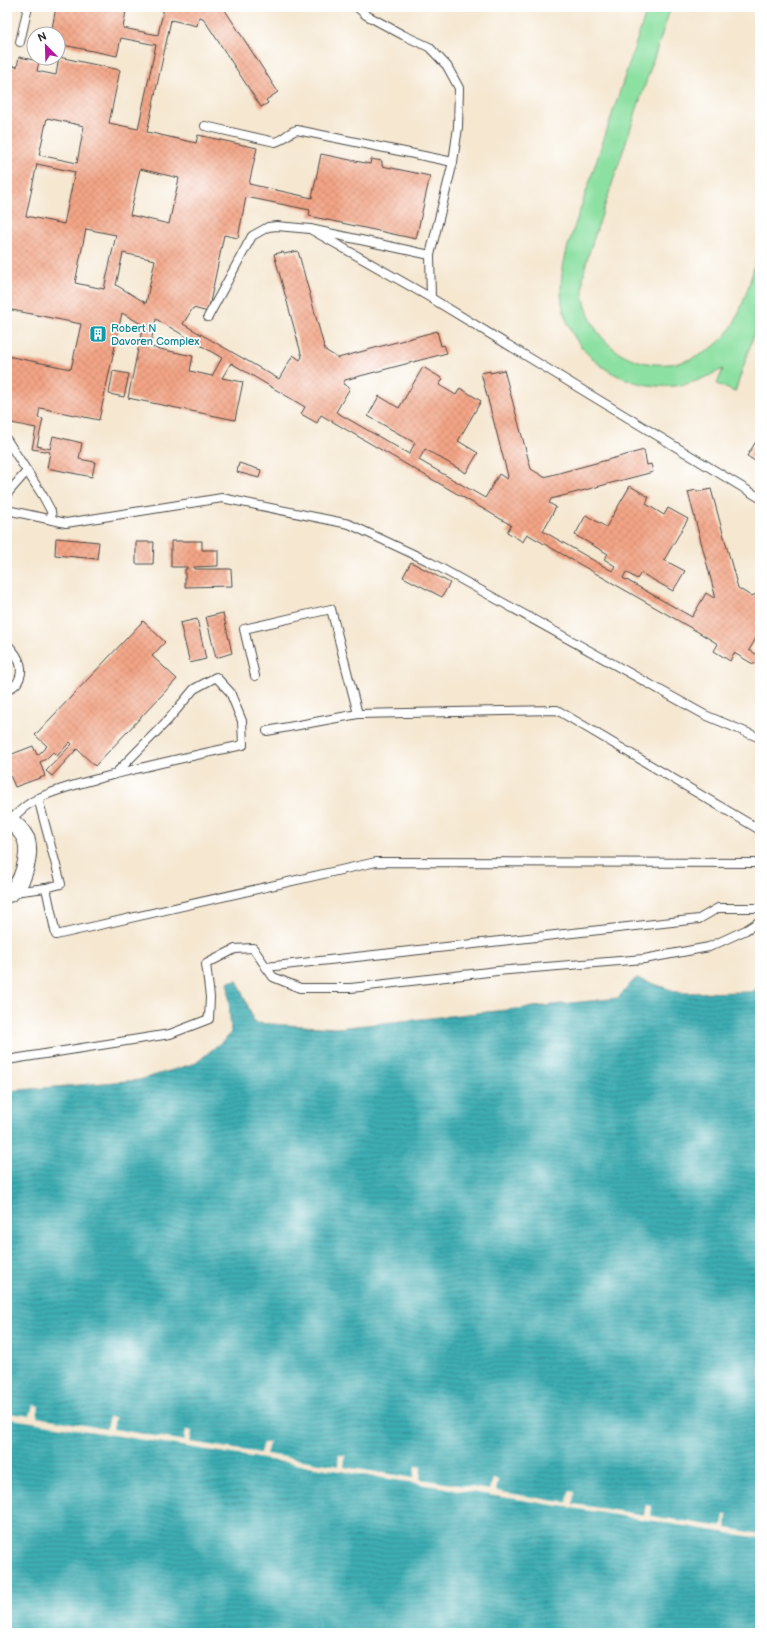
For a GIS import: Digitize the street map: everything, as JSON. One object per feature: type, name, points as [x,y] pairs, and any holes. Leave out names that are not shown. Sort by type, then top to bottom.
[{"type":"street","points":[[9,820],[20,829],[26,840],[28,854],[25,869],[18,885],[10,893]]},
{"type":"lane","points":[[20,42],[28,7]]},
{"type":"lane","points":[[357,7],[366,15],[429,47],[447,66],[460,88],[458,127],[453,162],[430,255],[431,298]]},
{"type":"lane","points":[[205,126],[275,142],[281,141],[290,131],[297,130],[453,162]]},
{"type":"lane","points":[[208,317],[252,236],[268,227],[277,226],[310,229],[430,255]]},
{"type":"lane","points":[[310,229],[431,298],[760,498]]},
{"type":"lane","points":[[7,440],[43,496],[51,511],[52,520]]},
{"type":"lane","points":[[7,494],[27,471]]},
{"type":"lane","points":[[7,510],[66,523],[222,498],[349,524],[428,561],[705,715],[760,738]]},
{"type":"lane","points":[[254,676],[244,629],[331,609],[358,714]]},
{"type":"lane","points":[[7,644],[17,654],[22,670],[17,684],[7,690]]},
{"type":"lane","points":[[9,820],[17,812],[38,798],[67,787],[114,775],[168,761],[244,745],[242,721],[230,692],[216,677],[194,690],[168,720],[114,775]]},
{"type":"lane","points":[[266,731],[358,714],[557,710],[760,830]]},
{"type":"lane","points":[[10,893],[46,888],[61,884],[38,798]]},
{"type":"lane","points":[[46,888],[56,936],[376,862],[760,863]]},
{"type":"lane","points":[[266,967],[699,919],[718,908],[760,908]]},
{"type":"lane","points":[[7,1060],[170,1034],[209,1019],[210,997],[206,964],[235,949],[253,948],[273,978],[300,988],[351,988],[497,971],[644,958],[709,947],[746,930],[760,921]]},
{"type":"green space","points":[[648,7],[671,7],[589,253],[583,278],[585,303],[594,325],[607,343],[624,355],[644,362],[665,364],[686,361],[706,352],[724,337],[730,329],[746,295],[760,247],[760,316],[735,392],[717,384],[723,369],[693,382],[674,386],[655,386],[618,376],[602,366],[588,354],[576,339],[567,322],[562,303],[562,274],[568,246]]},
{"type":"water","points":[[636,978],[681,993],[752,992],[760,986],[760,1633],[7,1633],[7,1091],[139,1080],[196,1063],[231,1034],[228,982],[237,980],[255,1023],[337,1028],[618,998]]},
{"type":"pier","points":[[33,1405],[39,1406],[37,1417],[106,1429],[109,1417],[115,1418],[113,1429],[184,1441],[186,1430],[192,1431],[190,1442],[260,1453],[263,1443],[269,1443],[266,1454],[338,1466],[339,1455],[345,1456],[344,1467],[414,1478],[415,1466],[421,1467],[420,1479],[490,1490],[493,1479],[498,1480],[496,1491],[567,1503],[569,1491],[574,1492],[573,1504],[644,1515],[646,1505],[652,1506],[651,1516],[722,1527],[724,1515],[727,1515],[726,1528],[760,1534],[760,1538],[7,1418],[7,1413],[30,1416]]},
{"type":"building","name":"Robert N Davoren Complex","points":[[56,7],[109,7],[126,11],[123,28],[158,35],[164,7],[223,7],[278,92],[266,100],[268,103],[261,107],[203,18],[199,17],[197,26],[171,20],[147,132],[196,143],[198,135],[257,148],[249,184],[312,198],[321,154],[370,164],[371,159],[382,161],[382,166],[430,176],[416,239],[309,216],[310,210],[246,197],[238,238],[224,235],[208,312],[193,308],[183,324],[279,379],[293,355],[300,360],[302,357],[274,254],[283,252],[284,254],[298,251],[325,350],[338,358],[437,331],[441,346],[444,345],[447,353],[345,380],[343,384],[350,388],[336,412],[409,454],[415,443],[368,416],[379,396],[399,408],[423,367],[443,379],[439,385],[456,395],[460,388],[481,401],[458,441],[478,453],[466,473],[425,449],[419,460],[485,498],[499,474],[507,479],[508,476],[481,373],[504,370],[531,469],[544,477],[644,450],[647,465],[651,464],[653,472],[551,499],[549,503],[556,507],[543,531],[612,571],[615,566],[604,559],[608,554],[575,535],[586,515],[606,527],[630,486],[649,497],[646,504],[664,515],[668,508],[688,519],[664,560],[685,571],[673,591],[641,573],[637,579],[626,572],[623,578],[692,617],[706,593],[714,598],[715,595],[688,492],[711,489],[738,588],[751,596],[760,593],[760,618],[756,622],[760,624],[760,632],[749,650],[756,654],[760,654],[760,663],[753,664],[734,653],[730,661],[714,651],[718,644],[698,632],[527,534],[523,542],[507,532],[511,525],[321,415],[317,423],[301,414],[305,407],[231,363],[222,378],[243,382],[235,420],[128,398],[143,325],[122,313],[99,420],[40,408],[38,418],[43,419],[37,446],[50,449],[53,436],[82,443],[79,459],[95,462],[92,477],[47,468],[50,452],[32,449],[36,428],[7,422],[7,356],[71,369],[81,324],[7,309],[7,64],[17,67],[19,57],[26,58],[26,66],[38,66],[37,71],[56,75],[58,66],[66,66],[66,58],[120,70],[109,123],[138,129],[156,45],[121,38],[117,56],[66,46],[66,26],[52,26]],"holes":[[[47,118],[84,126],[77,163],[39,155]],[[37,164],[75,172],[64,224],[26,216]],[[140,169],[179,178],[169,224],[130,215]],[[86,229],[116,235],[104,289],[75,283]],[[123,253],[155,260],[146,303],[116,285]],[[156,319],[222,358],[212,376],[190,371],[193,356],[150,347]]]},
{"type":"building","points":[[113,371],[129,374],[124,397],[109,394]]},
{"type":"building","points":[[760,435],[760,464],[747,456]]},
{"type":"building","points":[[239,463],[261,470],[259,478],[237,472]]},
{"type":"building","points":[[56,538],[99,542],[97,559],[55,555]]},
{"type":"building","points":[[171,541],[202,541],[202,550],[218,550],[218,566],[194,567],[194,569],[231,569],[232,586],[185,587],[185,569],[187,569],[187,567],[171,567]]},
{"type":"building","points":[[136,542],[154,542],[153,564],[136,564]]},
{"type":"building","points":[[411,562],[450,583],[442,597],[403,577]]},
{"type":"building","points":[[223,613],[232,653],[216,658],[206,617]]},
{"type":"building","points":[[197,619],[206,659],[190,663],[180,623]]},
{"type":"building","points":[[143,621],[165,642],[152,656],[177,679],[95,766],[77,749],[52,776],[46,771],[72,744],[70,742],[57,756],[53,752],[46,759],[40,762],[45,776],[15,787],[7,768],[7,756],[33,746],[37,755],[40,753],[47,746],[35,735]]},
{"type":"place","name":"Robert N Davoren Complex","points":[[98,334]]}]
